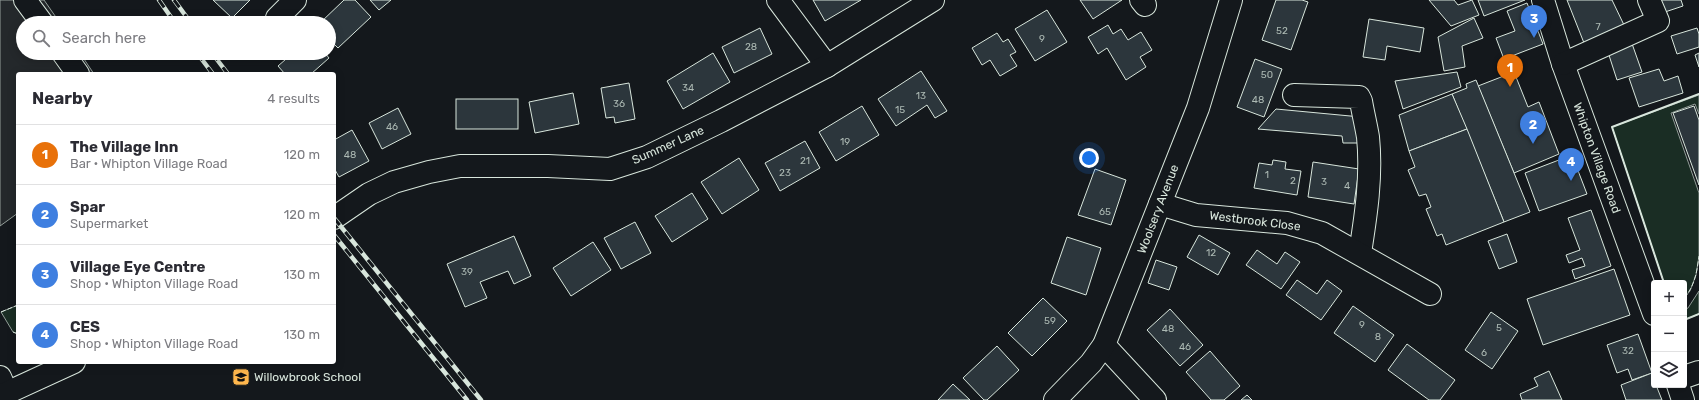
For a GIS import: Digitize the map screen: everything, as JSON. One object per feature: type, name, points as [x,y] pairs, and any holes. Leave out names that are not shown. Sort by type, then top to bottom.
[{"type":"street","points":[[25,0],[37,16]]},
{"type":"street","points":[[279,16],[295,0]]},
{"type":"street","points":[[778,0],[827,66]]},
{"type":"street","name":"Summer Lane","points":[[336,217],[369,194],[394,182],[429,172],[460,166],[548,166],[610,169],[647,157],[728,118],[827,66],[900,22],[933,0]]},
{"type":"street","name":"Woolsery Avenue","points":[[1055,400],[1090,363],[1104,345],[1198,108],[1231,0]]},
{"type":"street","name":"Whipton Village Road","points":[[1543,0],[1563,64],[1651,306]]},
{"type":"street","points":[[1563,64],[1658,21],[1649,0]]},
{"type":"street","points":[[68,60],[77,72]]},
{"type":"street","points":[[1294,95],[1359,97],[1368,136],[1369,160],[1367,207],[1360,253]]},
{"type":"street","name":"Westbrook Close","points":[[1160,204],[1196,215],[1288,223],[1302,226],[1322,233],[1360,253],[1414,287],[1430,294]]},
{"type":"street","points":[[1104,345],[1154,400]]},
{"type":"street","points":[[2,389],[69,364]]},
{"type":"street","points":[[1687,376],[1699,372]]},
{"type":"street","points":[[1679,388],[1683,400]]},
{"type":"green space","points":[[1699,95],[1699,114],[1695,104],[1671,113],[1699,193],[1699,256],[1696,275],[1690,291],[1687,294],[1687,280],[1663,280],[1612,127]]},
{"type":"green space","points":[[1699,291],[1699,314],[1687,319],[1688,308]]},
{"type":"green space","points":[[16,306],[16,333],[13,332],[1,312]]},
{"type":"shaded area","points":[[0,0],[44,0],[55,16],[16,16],[16,60],[85,60],[93,72],[16,72],[16,214],[0,226]]},
{"type":"building","points":[[213,0],[250,0],[234,16],[230,16]]},
{"type":"building","points":[[344,0],[355,0],[371,17],[338,48],[336,46],[336,16],[327,16]]},
{"type":"building","points":[[370,0],[391,0],[379,10]]},
{"type":"building","points":[[813,0],[861,0],[825,21]]},
{"type":"building","points":[[1080,0],[1122,0],[1093,19]]},
{"type":"building","points":[[1276,0],[1302,0],[1308,2],[1291,50],[1262,40]]},
{"type":"building","points":[[1429,0],[1454,0],[1458,5],[1472,0],[1479,15],[1451,26]]},
{"type":"building","points":[[1478,0],[1525,0],[1484,16]]},
{"type":"building","points":[[1567,0],[1612,0],[1624,25],[1584,43]]},
{"type":"building","points":[[1661,0],[1681,0],[1683,6],[1665,12]]},
{"type":"building","points":[[1527,3],[1543,44],[1504,59],[1496,38],[1515,31],[1507,11]]},
{"type":"building","points":[[1047,10],[1067,42],[1035,61],[1015,29]]},
{"type":"building","points":[[1474,18],[1483,38],[1462,46],[1465,67],[1444,71],[1438,37]]},
{"type":"building","points":[[1369,19],[1424,28],[1420,52],[1387,46],[1385,60],[1363,57]]},
{"type":"building","points":[[1108,25],[1113,34],[1121,29],[1128,40],[1141,32],[1152,50],[1140,57],[1146,67],[1126,80],[1107,48],[1098,54],[1088,37]]},
{"type":"building","points":[[760,28],[772,54],[734,73],[722,47]]},
{"type":"building","points":[[1697,28],[1699,34],[1699,47],[1677,54],[1671,36]]},
{"type":"building","points":[[997,33],[1003,42],[1008,39],[1016,52],[1010,55],[1017,66],[1000,76],[990,60],[982,65],[972,48]]},
{"type":"building","points":[[1630,38],[1642,72],[1617,80],[1606,46]]},
{"type":"building","points":[[713,53],[730,82],[683,109],[667,81]]},
{"type":"building","points":[[1699,53],[1699,67],[1695,55]]},
{"type":"building","points":[[1255,59],[1282,69],[1264,117],[1237,107]]},
{"type":"building","points":[[285,60],[327,60],[313,72],[283,72],[278,66]]},
{"type":"building","points":[[1659,69],[1664,81],[1678,76],[1683,93],[1639,107],[1629,78]]},
{"type":"building","points":[[921,71],[947,111],[935,118],[927,105],[896,126],[878,99]]},
{"type":"building","points":[[1457,72],[1461,87],[1403,109],[1395,81]]},
{"type":"building","points":[[1514,72],[1528,107],[1539,102],[1559,154],[1514,173],[1478,86]]},
{"type":"building","points":[[1476,80],[1530,212],[1504,222],[1452,94],[1467,88],[1466,84]]},
{"type":"building","points":[[629,83],[635,119],[615,123],[614,117],[606,118],[601,88]]},
{"type":"building","points":[[573,93],[579,124],[535,133],[529,102]]},
{"type":"building","points":[[1452,94],[1467,129],[1409,151],[1399,115]]},
{"type":"building","points":[[456,99],[518,99],[518,129],[456,129]]},
{"type":"building","points":[[862,106],[879,135],[836,161],[819,132]]},
{"type":"building","points":[[1694,106],[1699,120],[1699,185],[1673,113]]},
{"type":"building","points":[[398,108],[411,134],[382,149],[369,123]]},
{"type":"building","points":[[1276,109],[1361,117],[1362,143],[1343,143],[1342,136],[1258,129]]},
{"type":"building","points":[[1467,129],[1504,222],[1446,245],[1442,234],[1437,236],[1426,209],[1431,207],[1426,194],[1419,196],[1408,170],[1415,167],[1409,151]]},
{"type":"building","points":[[352,130],[369,161],[339,177],[336,172],[336,139]]},
{"type":"building","points":[[805,141],[820,168],[780,191],[765,163]]},
{"type":"building","points":[[1572,155],[1587,194],[1539,211],[1525,173]]},
{"type":"building","points":[[739,158],[759,190],[722,214],[701,182]]},
{"type":"building","points":[[1273,160],[1286,162],[1285,169],[1301,171],[1297,195],[1254,188],[1259,163],[1272,165]]},
{"type":"building","points":[[1313,162],[1359,169],[1354,204],[1308,197]]},
{"type":"building","points":[[1095,169],[1126,180],[1111,225],[1078,215]]},
{"type":"building","points":[[692,193],[708,219],[672,242],[655,216]]},
{"type":"building","points":[[1591,210],[1611,266],[1575,279],[1572,270],[1585,266],[1582,258],[1569,263],[1566,255],[1580,250],[1568,218]]},
{"type":"building","points":[[635,222],[651,253],[621,269],[604,238]]},
{"type":"building","points":[[1507,234],[1517,262],[1499,269],[1488,241]]},
{"type":"building","points":[[1199,235],[1230,253],[1218,275],[1187,257]]},
{"type":"building","points":[[514,236],[531,276],[514,284],[508,271],[480,282],[487,298],[465,307],[447,264]]},
{"type":"building","points":[[1067,237],[1101,248],[1086,295],[1051,283]]},
{"type":"building","points":[[593,242],[611,270],[571,296],[553,268]]},
{"type":"building","points":[[1257,250],[1277,264],[1285,252],[1300,262],[1281,289],[1246,265]]},
{"type":"building","points":[[1156,260],[1177,267],[1169,290],[1148,283]]},
{"type":"building","points":[[1614,269],[1630,315],[1543,345],[1527,299]]},
{"type":"building","points":[[1297,280],[1317,294],[1327,280],[1342,291],[1321,320],[1286,295]]},
{"type":"building","points":[[1043,298],[1067,321],[1032,356],[1008,333]]},
{"type":"building","points":[[1353,306],[1394,335],[1375,362],[1334,333]]},
{"type":"building","points":[[1170,309],[1203,345],[1180,366],[1147,330]]},
{"type":"building","points":[[1491,312],[1518,331],[1492,369],[1465,350]]},
{"type":"building","points":[[1638,334],[1651,373],[1632,380],[1628,369],[1617,373],[1607,345]]},
{"type":"building","points":[[1407,344],[1455,380],[1440,400],[1429,400],[1388,370]]},
{"type":"building","points":[[997,346],[1019,370],[987,400],[984,400],[963,378]]},
{"type":"building","points":[[1210,351],[1240,386],[1224,400],[1211,400],[1186,372]]},
{"type":"building","points":[[1549,371],[1562,400],[1522,400],[1520,394],[1538,386],[1534,378]]},
{"type":"building","points":[[1651,373],[1651,388],[1657,388],[1662,400],[1626,400],[1621,385]]},
{"type":"building","points":[[953,384],[970,400],[938,400]]},
{"type":"building","points":[[1247,395],[1252,400],[1241,400]]},
{"type":"railway","points":[[159,0],[170,16]]},
{"type":"railway","points":[[174,0],[186,16]]},
{"type":"railway","points":[[202,60],[211,72]]},
{"type":"railway","points":[[217,60],[226,72]]},
{"type":"railway","points":[[336,220],[481,400]]},
{"type":"railway","points":[[336,237],[467,400]]},
{"type":"fence","points":[[1687,294],[1693,283],[1699,256]]},
{"type":"fence","points":[[1,312],[16,306]]},
{"type":"wall","points":[[1663,280],[1612,127],[1699,94]]},
{"type":"wall","points":[[1687,319],[1699,314]]},
{"type":"place","name":"Village Eye Centre","points":[[1534,38]]},
{"type":"place","name":"The Village Inn","points":[[1510,87]]},
{"type":"place","name":"Spar","points":[[1533,144]]},
{"type":"place","name":"CES","points":[[1571,181]]},
{"type":"place","name":"Willowbrook School","points":[[241,377]]}]
